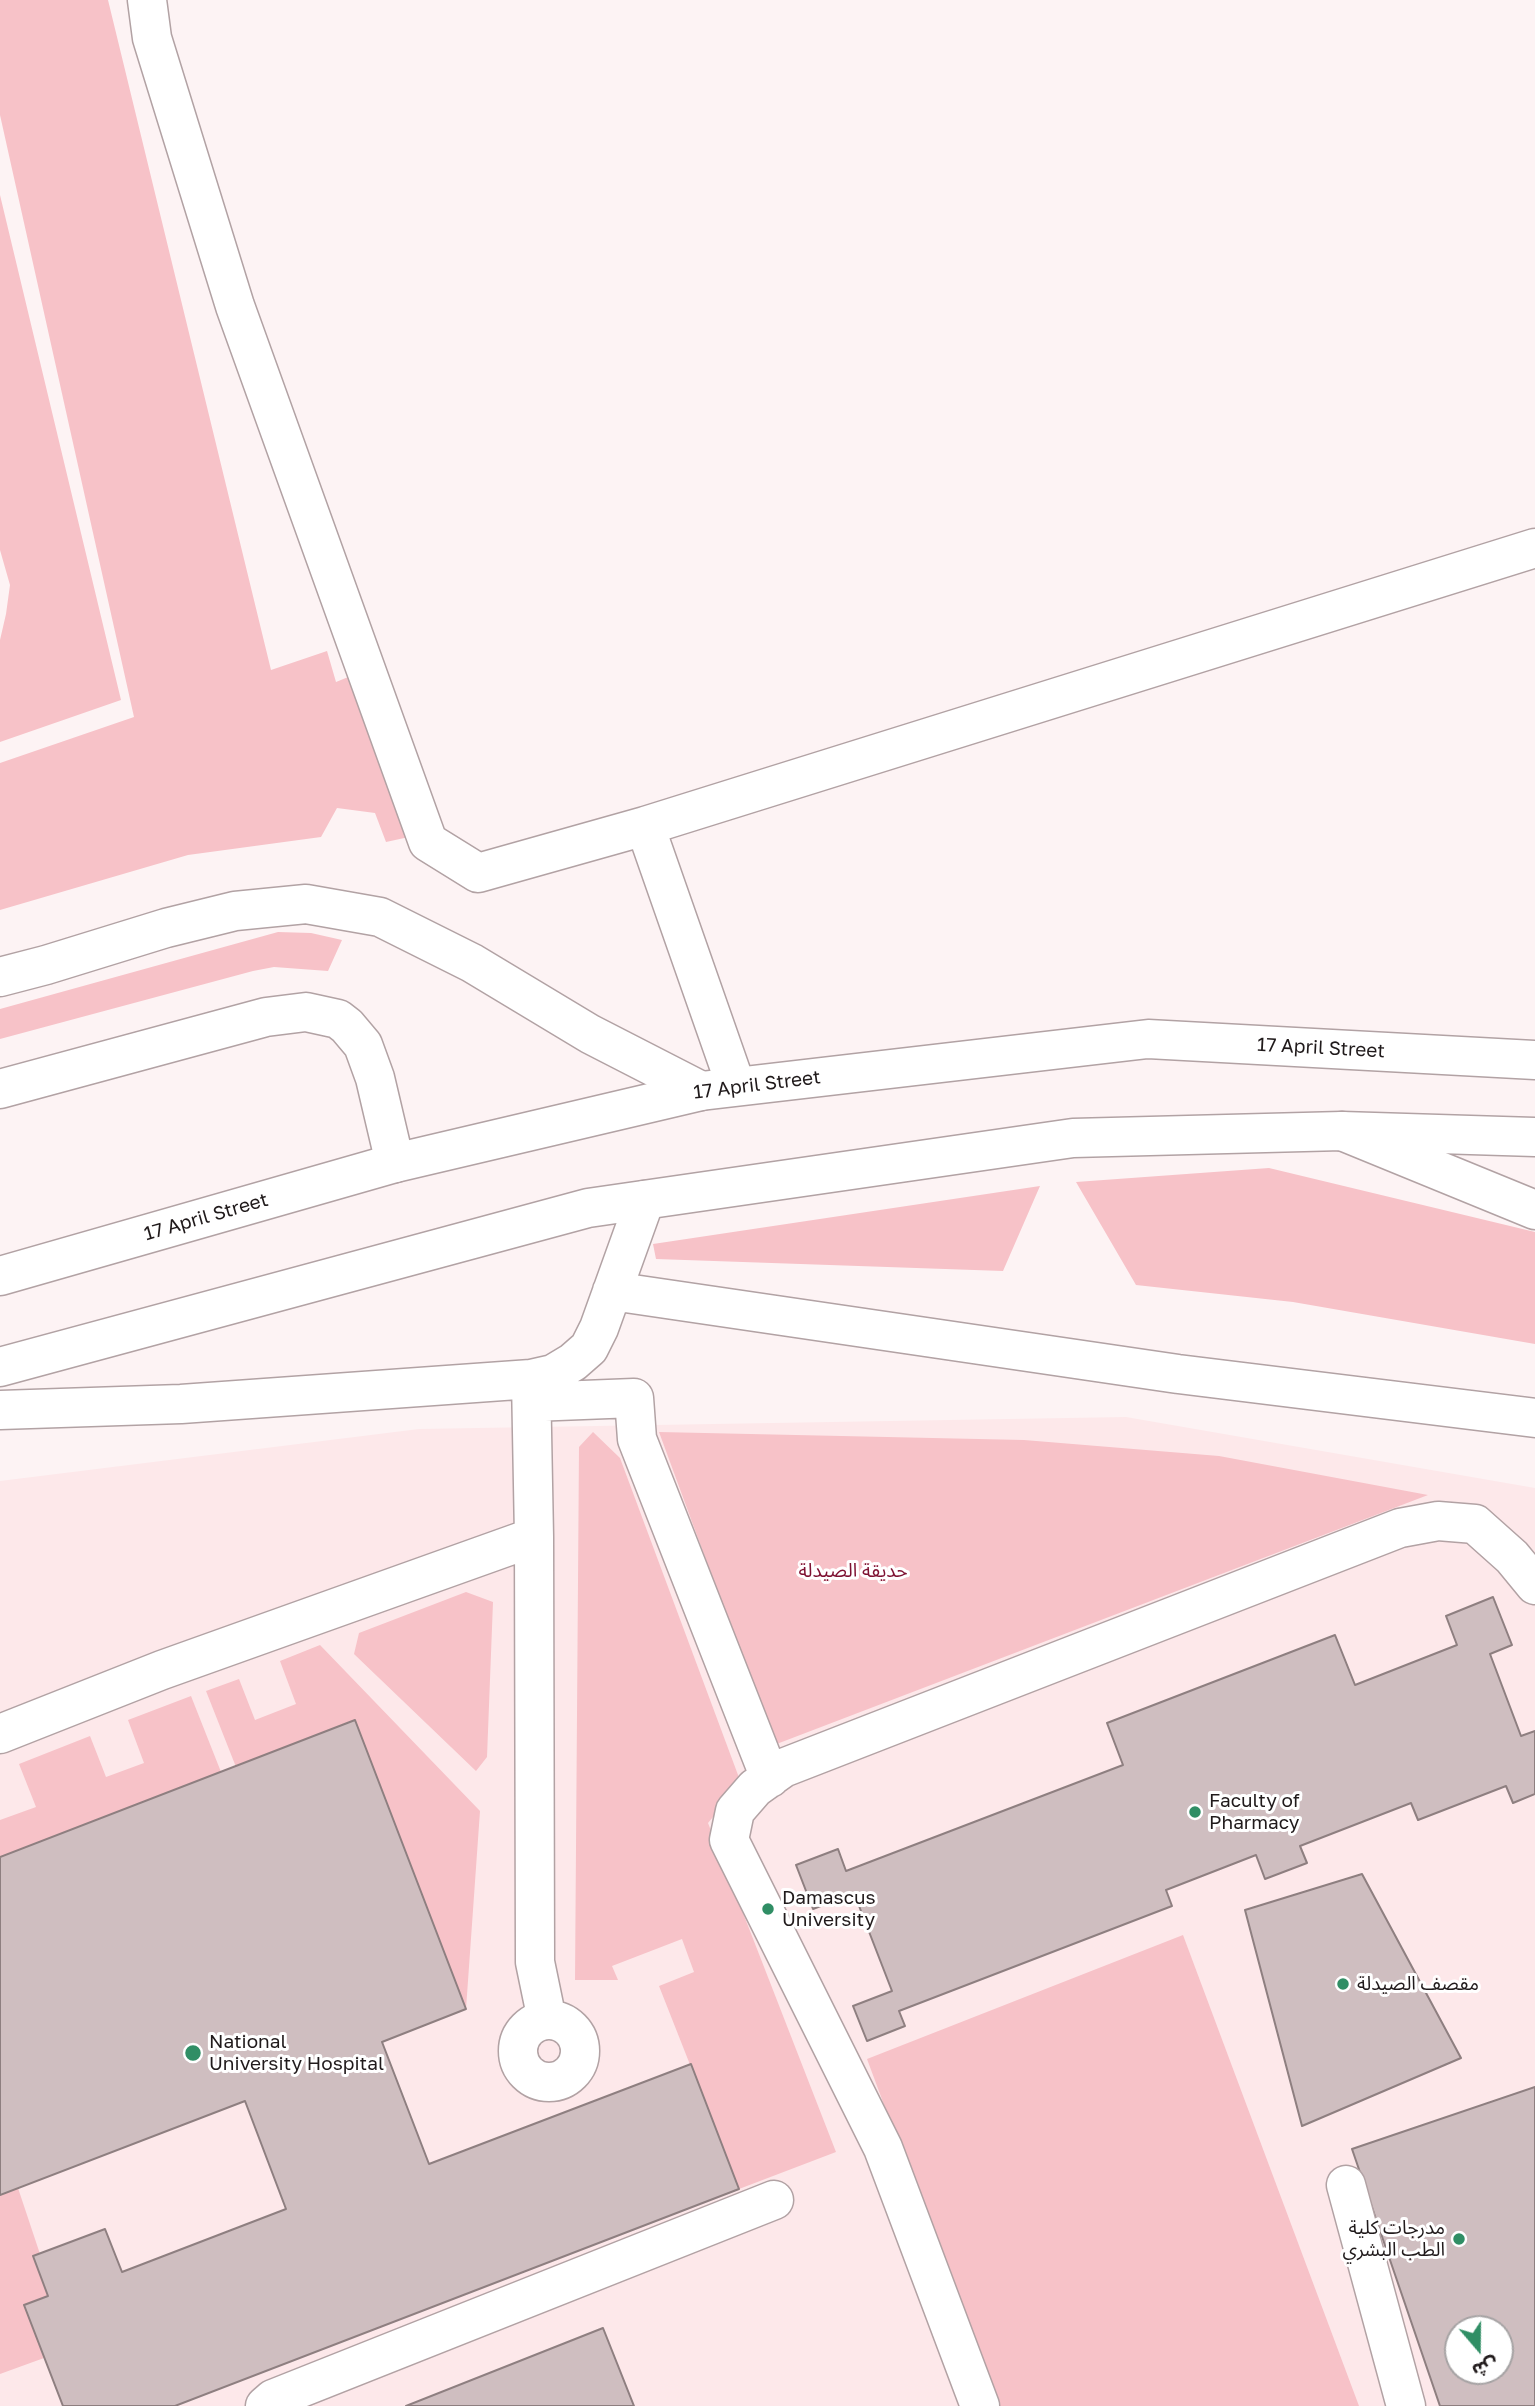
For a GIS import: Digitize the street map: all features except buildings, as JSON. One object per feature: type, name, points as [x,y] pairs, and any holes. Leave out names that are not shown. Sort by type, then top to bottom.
[{"type":"main road","points":[[147,0],[152,38],[235,306],[428,842],[478,873],[645,826],[1535,548]]},
{"type":"main road","points":[[645,826],[719,1089]]},
{"type":"main road","points":[[0,977],[166,928],[235,911],[306,904],[390,922],[471,963],[590,1034],[719,1089]]},
{"type":"main road","points":[[0,1088],[265,1017],[306,1012],[338,1019],[363,1045],[375,1078],[395,1164]]},
{"type":"main road","name":"17 April Street","points":[[0,1276],[395,1164],[719,1089],[1148,1039],[1535,1060]]},
{"type":"main road","points":[[1342,1131],[1535,1210]]},
{"type":"main road","points":[[0,1367],[588,1208],[1073,1138],[1342,1131],[1535,1137]]},
{"type":"main road","points":[[532,1391],[589,1348],[599,1328],[645,1200]]},
{"type":"main road","points":[[612,1291],[1178,1374],[1535,1418]]},
{"type":"main road","points":[[532,1391],[535,1962],[547,2020]]},
{"type":"main road","points":[[0,1410],[532,1391],[634,1398],[637,1438],[770,1778]]},
{"type":"main road","points":[[980,2406],[883,2148],[729,1840],[735,1811],[755,1788],[783,1768],[1399,1528],[1438,1521],[1475,1524],[1512,1557],[1535,1585]]},
{"type":"main road","points":[[0,1734],[162,1670],[534,1537]]},
{"type":"main road","points":[[1346,2185],[1406,2406]]},
{"type":"main road","points":[[265,2406],[273,2399],[774,2200]]},
{"type":"shaded area","name":"Damascus University","points":[[1126,1417],[1535,1488],[1535,2406],[0,2406],[0,1481],[419,1429]]},
{"type":"green space","points":[[0,0],[108,0],[271,670],[327,651],[336,682],[358,673],[409,837],[386,842],[375,813],[337,808],[321,837],[188,855],[0,910],[0,763],[134,717],[0,115]]},
{"type":"green space","points":[[0,195],[121,700],[0,742],[0,640],[10,585],[0,550]]},
{"type":"green space","points":[[278,932],[311,933],[342,940],[328,971],[274,967],[253,971],[0,1039],[0,1009]]},
{"type":"green space","points":[[1269,1168],[1535,1232],[1535,1344],[1293,1302],[1136,1285],[1076,1182]]},
{"type":"green space","points":[[1040,1186],[1003,1271],[656,1259],[653,1244]]},
{"type":"green space","points":[[593,1432],[620,1458],[741,1783],[708,1823],[836,2152],[739,2189],[659,1986],[694,1972],[682,1939],[612,1966],[618,1980],[575,1980],[579,1447]]},
{"type":"green space","name":"حديقة الصيدلة","points":[[659,1432],[1024,1440],[1219,1456],[1428,1495],[774,1745]]},
{"type":"green space","points":[[466,1592],[493,1602],[487,1757],[476,1771],[354,1654],[359,1633]]},
{"type":"green space","points":[[320,1645],[480,1811],[466,2009],[355,1721],[236,1767],[206,1691],[239,1679],[255,1720],[296,1704],[280,1661]]},
{"type":"green space","points":[[191,1696],[221,1772],[0,1857],[0,1820],[36,1807],[19,1764],[90,1736],[106,1777],[144,1763],[128,1720]]},
{"type":"green space","points":[[1183,1935],[1359,2406],[996,2406],[867,2059]]},
{"type":"green space","points":[[18,2188],[40,2254],[48,2296],[25,2306],[44,2358],[0,2374],[0,2195]]},
{"type":"place","name":"Faculty of Pharmacy","points":[[1195,1812]]},
{"type":"place","name":"Damascus University","points":[[768,1909]]},
{"type":"place","name":"مقصف الصيدلة","points":[[1343,1984]]},
{"type":"place","name":"National University Hospital","points":[[193,2053]]},
{"type":"place","name":"مدرجات كلية الطب البشري","points":[[1459,2239]]}]
